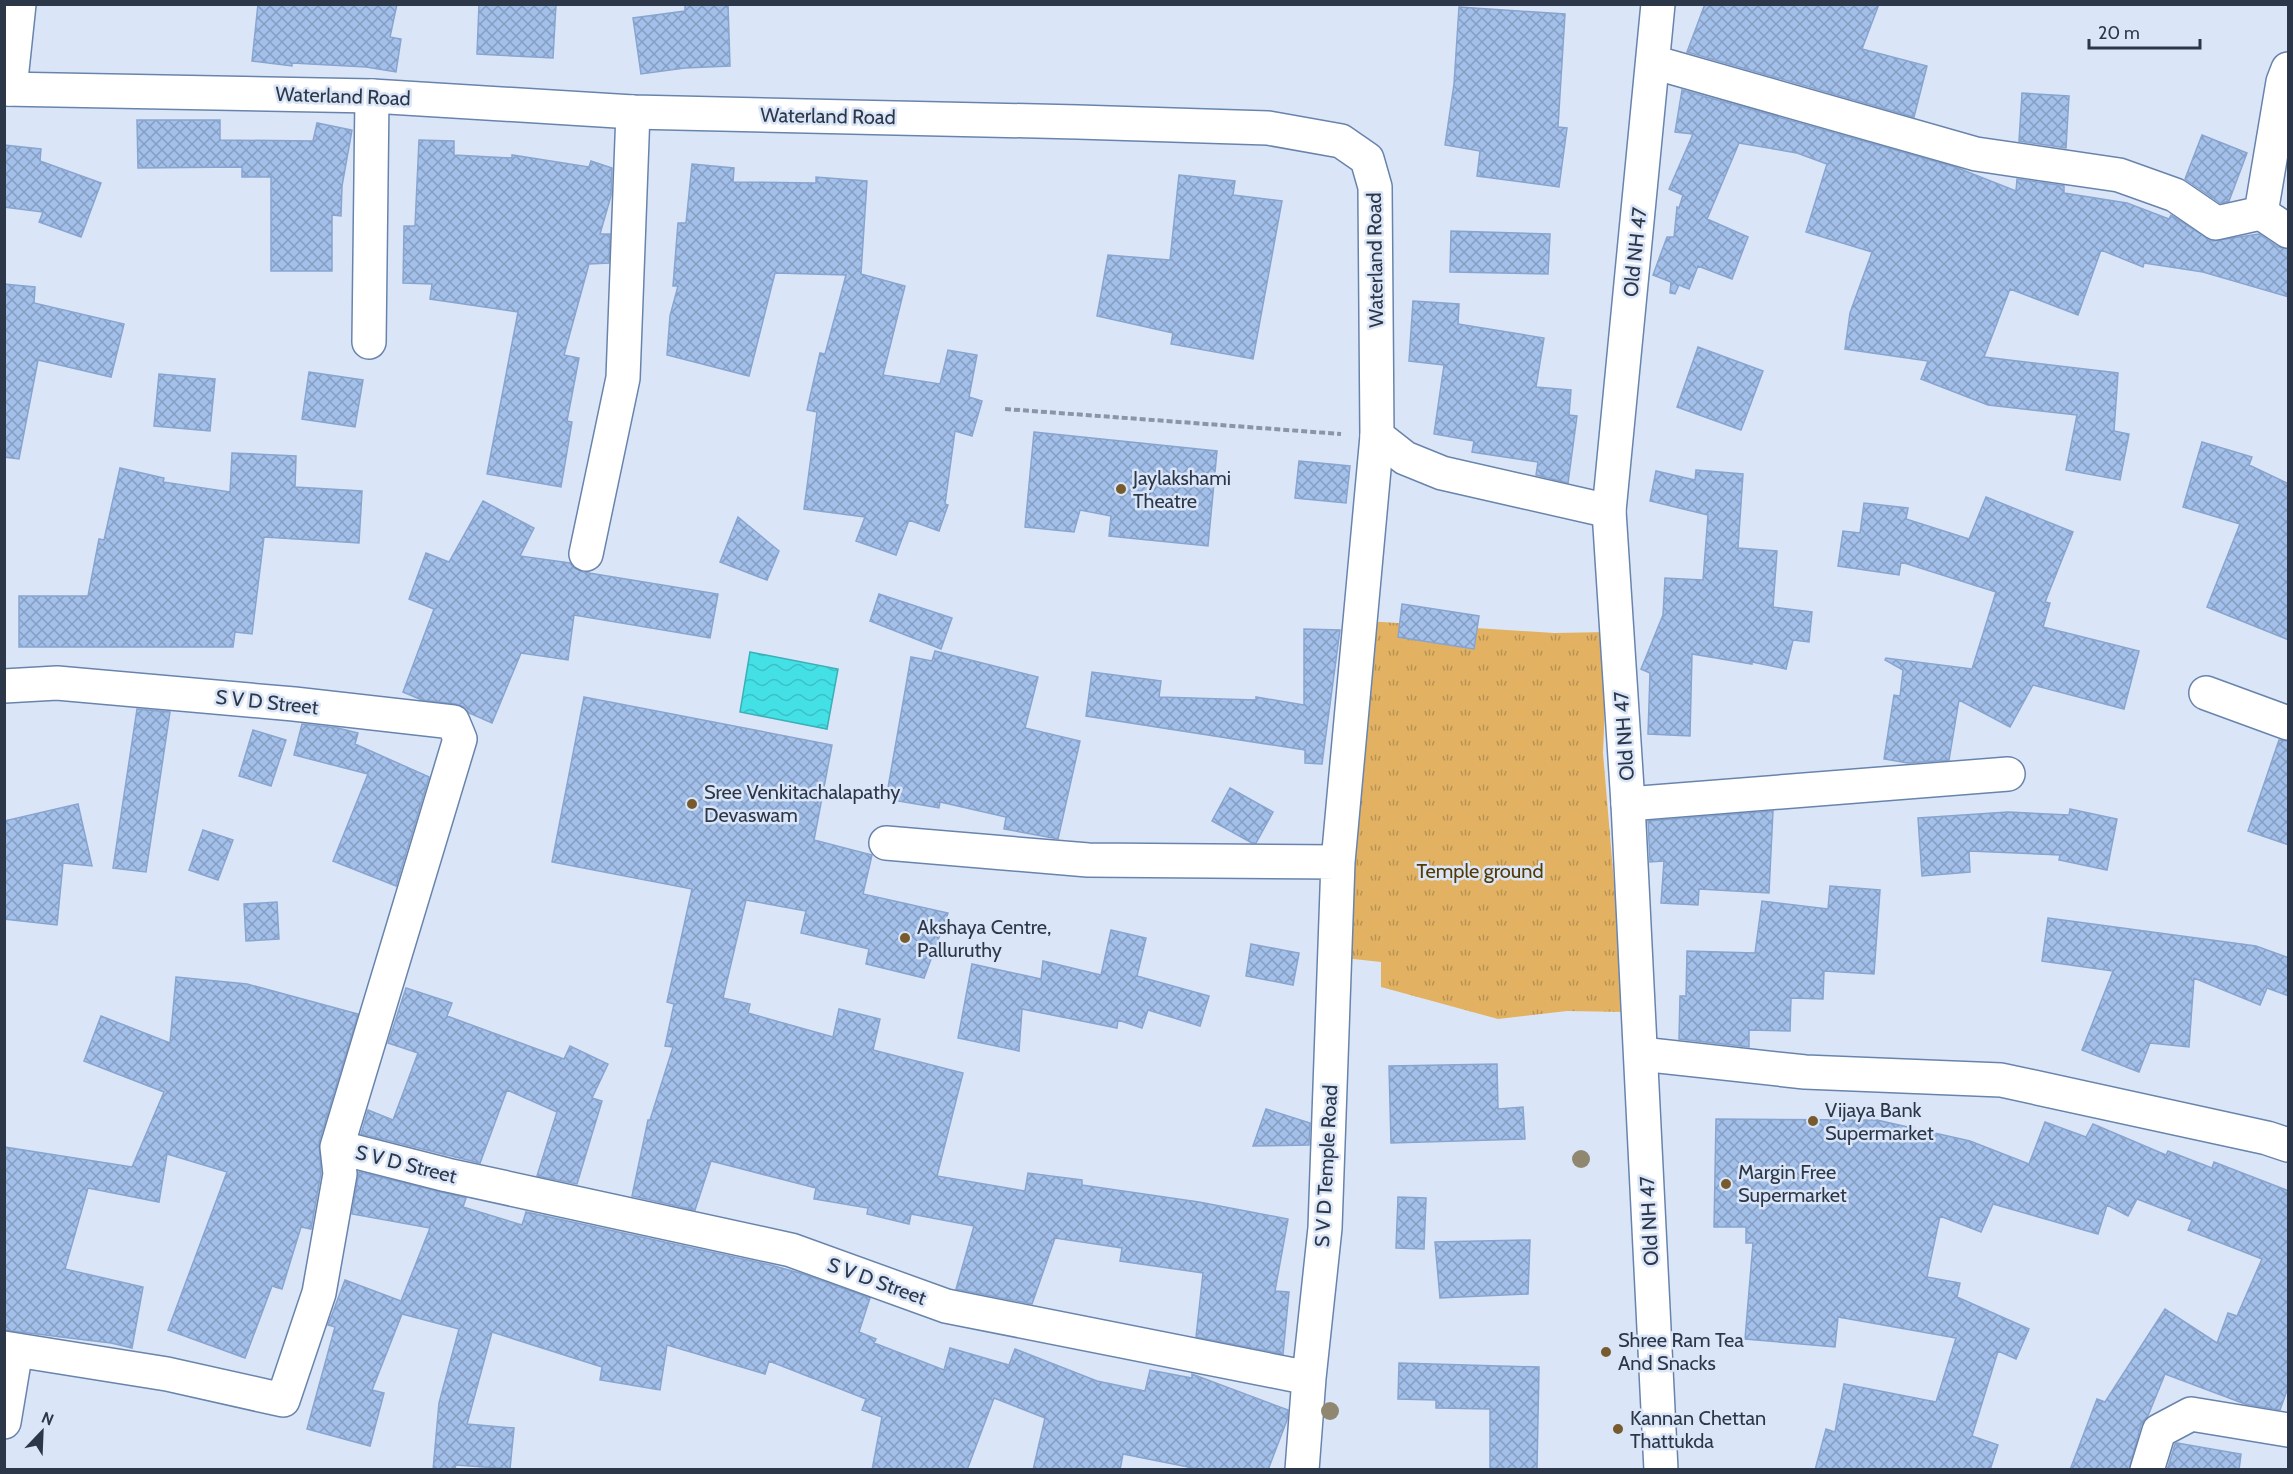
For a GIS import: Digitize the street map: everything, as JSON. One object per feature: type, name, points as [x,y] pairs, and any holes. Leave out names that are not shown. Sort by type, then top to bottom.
[{"type":"street","points":[[7,89],[19,4]]},
{"type":"street","name":"Old NH 47","points":[[1658,4],[1609,512],[1628,804],[1661,1470]]},
{"type":"street","points":[[1653,62],[1976,154],[2119,175],[2175,195],[2216,223],[2261,213],[2289,231]]},
{"type":"street","points":[[2261,213],[2283,82],[2289,69]]},
{"type":"street","name":"Waterland Road","points":[[7,89],[372,96],[633,112],[1268,128],[1341,141],[1367,159],[1375,187],[1377,436],[1338,862]]},
{"type":"street","points":[[369,342],[372,96]]},
{"type":"street","points":[[586,554],[623,378],[633,112]]},
{"type":"street","points":[[1377,436],[1405,458],[1442,473],[1609,512]]},
{"type":"street","name":"S V D Street","points":[[4,686],[57,683],[294,704],[453,722],[460,739],[337,1147],[447,1175],[791,1251],[946,1306],[1309,1378]]},
{"type":"street","points":[[2206,693],[2289,723]]},
{"type":"street","points":[[1628,804],[2008,774]]},
{"type":"street","points":[[886,843],[1088,860],[1338,862]]},
{"type":"street","name":"S V D Temple Road","points":[[1302,1470],[1325,1228],[1338,862]]},
{"type":"street","points":[[1641,1054],[1805,1072],[2001,1080],[2267,1138],[2289,1145]]},
{"type":"street","points":[[4,1422],[10,1349],[167,1374],[283,1400],[319,1293],[340,1174],[337,1147]]},
{"type":"street","points":[[2147,1470],[2159,1431],[2191,1414],[2289,1430]]},
{"type":"path","points":[[1005,409],[1377,436]]},
{"type":"green space","name":"Temple ground","points":[[1351,620],[1554,633],[1608,632],[1603,753],[1625,1012],[1567,1011],[1498,1019],[1381,987],[1381,962],[1344,958]]},
{"type":"water","points":[[750,652],[838,669],[827,729],[740,712]]},
{"type":"building","points":[[258,4],[397,4],[390,37],[401,39],[396,72],[366,67],[292,63],[292,66],[252,61]]},
{"type":"building","points":[[479,4],[556,4],[553,58],[477,54]]},
{"type":"building","points":[[685,4],[728,4],[730,66],[685,68],[641,74],[633,18],[685,11]]},
{"type":"building","points":[[1705,4],[1879,4],[1862,49],[1927,66],[1914,117],[1687,52]]},
{"type":"building","points":[[1459,7],[1565,14],[1558,127],[1567,128],[1559,187],[1477,176],[1480,151],[1445,145],[1454,84]]},
{"type":"building","points":[[1682,90],[1955,167],[2016,191],[2017,179],[2064,186],[2064,193],[2127,203],[2169,219],[2171,215],[2212,241],[2259,234],[2278,247],[2289,249],[2289,297],[2203,272],[2144,263],[2143,267],[2101,250],[2078,315],[2010,289],[1984,357],[2118,373],[2114,431],[2129,434],[2120,480],[2066,470],[2077,415],[1988,405],[1921,379],[1928,361],[1845,349],[1850,313],[1872,252],[1806,232],[1827,164],[1797,153],[1739,143],[1707,219],[1748,237],[1732,279],[1698,266],[1689,289],[1679,285],[1675,294],[1670,293],[1671,282],[1653,275],[1667,237],[1674,237],[1677,207],[1679,208],[1683,195],[1669,189],[1693,134],[1675,132]]},
{"type":"building","points":[[2022,93],[2069,96],[2066,148],[2019,141]]},
{"type":"building","points":[[137,120],[220,120],[220,140],[313,141],[317,123],[352,130],[342,186],[341,216],[332,215],[332,271],[271,271],[271,177],[242,177],[242,167],[138,168]]},
{"type":"building","points":[[2202,135],[2247,153],[2229,201],[2220,203],[2185,179]]},
{"type":"building","points":[[419,140],[454,141],[454,155],[512,158],[512,155],[589,167],[591,161],[612,168],[611,196],[600,234],[610,234],[609,263],[589,264],[564,355],[579,358],[567,421],[572,422],[561,487],[487,474],[518,312],[430,299],[432,284],[403,283],[404,226],[415,226]]},
{"type":"building","points":[[4,145],[41,149],[40,161],[101,183],[81,237],[39,222],[43,212],[4,207]]},
{"type":"building","points":[[692,164],[734,168],[733,182],[816,183],[816,177],[867,181],[861,274],[905,286],[883,375],[940,384],[948,350],[977,355],[969,397],[982,401],[972,436],[955,431],[945,504],[948,505],[939,531],[909,520],[896,555],[856,541],[865,517],[804,509],[817,412],[807,410],[820,353],[825,354],[846,275],[775,273],[749,376],[667,355],[670,316],[678,286],[673,286],[678,223],[686,223]]},
{"type":"building","points":[[1179,175],[1235,181],[1233,195],[1282,201],[1253,359],[1171,344],[1173,333],[1097,316],[1108,255],[1170,260]]},
{"type":"building","points":[[1451,231],[1550,234],[1548,274],[1450,272]]},
{"type":"building","points":[[4,284],[35,287],[34,303],[124,324],[111,377],[38,360],[19,459],[4,457]]},
{"type":"building","points":[[1413,301],[1459,304],[1458,324],[1544,338],[1536,387],[1571,390],[1569,415],[1577,416],[1568,483],[1536,475],[1538,462],[1472,452],[1474,441],[1434,434],[1444,365],[1409,361]]},
{"type":"building","points":[[1698,347],[1763,371],[1741,430],[1677,407]]},
{"type":"building","points":[[309,372],[363,380],[355,427],[302,419]]},
{"type":"building","points":[[159,374],[215,379],[210,431],[154,426]]},
{"type":"building","name":"Jaylakshami Theatre","points":[[1034,432],[1217,451],[1208,546],[1109,536],[1111,516],[1080,510],[1074,532],[1025,527]]},
{"type":"building","points":[[2202,442],[2252,457],[2249,465],[2289,484],[2289,640],[2207,607],[2240,524],[2183,507]]},
{"type":"building","points":[[232,453],[296,456],[295,487],[362,491],[359,543],[264,537],[252,634],[235,632],[233,647],[19,647],[19,596],[88,596],[99,539],[104,540],[120,468],[164,478],[163,482],[230,492]]},
{"type":"building","points":[[1299,461],[1350,466],[1346,503],[1295,498]]},
{"type":"building","points":[[1696,470],[1743,474],[1738,548],[1777,551],[1773,607],[1812,612],[1809,642],[1793,640],[1786,669],[1692,654],[1690,736],[1648,734],[1650,673],[1641,669],[1663,615],[1665,578],[1703,580],[1708,515],[1650,501],[1656,471],[1695,480]]},
{"type":"building","points":[[1986,497],[2073,532],[2045,602],[2050,603],[2043,627],[2139,651],[2124,709],[2033,685],[2010,727],[1959,700],[1949,760],[1908,763],[1884,759],[1894,695],[1900,696],[1903,670],[1885,660],[1886,658],[1972,669],[1996,592],[1901,562],[1899,575],[1838,566],[1843,531],[1860,533],[1864,503],[1908,508],[1906,519],[1969,539]]},
{"type":"building","points":[[483,501],[534,528],[520,556],[570,563],[574,568],[583,572],[718,594],[710,638],[574,615],[568,660],[521,653],[492,723],[469,713],[464,707],[456,704],[422,700],[403,692],[434,609],[409,599],[426,553],[449,562]]},
{"type":"building","points":[[738,517],[779,551],[767,580],[720,562]]},
{"type":"building","points":[[879,594],[952,618],[941,649],[870,621]]},
{"type":"building","points":[[1402,604],[1479,616],[1474,649],[1398,637]]},
{"type":"building","points":[[1304,629],[1340,630],[1322,764],[1305,763],[1305,750],[1086,716],[1092,672],[1161,681],[1159,697],[1256,700],[1256,697],[1304,705]]},
{"type":"building","points":[[935,651],[1038,677],[1025,728],[1080,741],[1058,839],[1004,829],[1006,817],[940,802],[939,808],[886,799],[911,657],[932,661]]},
{"type":"building","points":[[584,697],[832,745],[814,840],[872,855],[863,894],[948,913],[924,978],[866,964],[869,949],[801,933],[806,911],[746,900],[723,998],[750,1004],[748,1013],[833,1037],[839,1009],[880,1019],[873,1050],[963,1073],[937,1176],[1025,1191],[1028,1173],[1082,1180],[1082,1185],[1199,1202],[1288,1219],[1275,1291],[1289,1292],[1283,1354],[1196,1337],[1203,1273],[1120,1261],[1122,1248],[1055,1238],[1032,1304],[956,1289],[974,1226],[911,1214],[909,1224],[867,1214],[868,1208],[814,1199],[816,1188],[711,1161],[695,1210],[632,1196],[648,1120],[650,1120],[673,1047],[665,1046],[674,1004],[667,1002],[692,889],[552,862]]},
{"type":"building","points":[[137,709],[170,712],[146,872],[113,868]]},
{"type":"building","points":[[302,724],[358,733],[355,744],[429,777],[396,886],[333,861],[368,774],[294,755]]},
{"type":"building","points":[[253,730],[286,740],[271,786],[239,776]]},
{"type":"building","points":[[2279,740],[2289,741],[2289,845],[2248,831]]},
{"type":"building","points":[[1230,788],[1273,812],[1256,843],[1212,821]]},
{"type":"building","points":[[78,804],[92,866],[63,863],[57,925],[4,919],[4,821]]},
{"type":"building","points":[[2070,809],[2117,819],[2107,870],[2059,860],[2060,855],[1969,851],[1970,872],[1922,876],[1918,818],[2008,812],[2069,815]]},
{"type":"building","points":[[1773,811],[1769,893],[1699,889],[1698,905],[1661,903],[1664,861],[1650,862],[1648,821]]},
{"type":"building","points":[[203,830],[233,840],[218,880],[189,870]]},
{"type":"building","points":[[1830,886],[1880,890],[1874,974],[1824,971],[1823,999],[1791,998],[1790,1031],[1749,1030],[1749,1047],[1679,1039],[1680,996],[1686,996],[1687,951],[1755,953],[1762,901],[1828,909]]},
{"type":"building","points":[[277,902],[279,939],[246,941],[244,904]]},
{"type":"building","points":[[2048,918],[2256,946],[2289,958],[2289,996],[2267,988],[2260,1005],[2194,978],[2189,1047],[2150,1043],[2139,1072],[2082,1050],[2113,971],[2042,961]]},
{"type":"building","points":[[1111,930],[1146,938],[1137,976],[1209,996],[1200,1026],[1148,1010],[1142,1028],[1118,1020],[1117,1028],[1022,1009],[1019,1051],[958,1038],[972,964],[1041,979],[1043,961],[1101,975]]},
{"type":"building","points":[[1251,944],[1299,953],[1293,985],[1246,976]]},
{"type":"building","points":[[176,977],[247,984],[358,1014],[319,1142],[321,1173],[311,1229],[301,1227],[282,1289],[272,1286],[245,1358],[168,1330],[227,1172],[167,1154],[159,1202],[88,1188],[65,1269],[143,1287],[132,1348],[111,1343],[4,1330],[4,1147],[132,1167],[164,1092],[84,1061],[101,1016],[170,1043]]},
{"type":"building","points":[[406,988],[452,1003],[447,1016],[564,1059],[570,1046],[608,1064],[592,1098],[602,1101],[577,1184],[537,1176],[557,1112],[507,1090],[480,1163],[361,1134],[368,1110],[393,1120],[418,1053],[388,1043]]},
{"type":"building","points":[[1497,1064],[1498,1109],[1523,1107],[1525,1139],[1391,1143],[1389,1066]]},
{"type":"building","points":[[1266,1109],[1310,1123],[1309,1145],[1253,1146]]},
{"type":"building","points":[[1716,1119],[1877,1120],[1970,1141],[2029,1164],[2045,1122],[2086,1137],[2093,1124],[2166,1155],[2168,1151],[2212,1168],[2214,1162],[2289,1191],[2289,1385],[2280,1410],[2245,1404],[2165,1374],[2147,1418],[2141,1425],[2129,1470],[2070,1470],[2097,1399],[2105,1402],[2165,1309],[2217,1343],[2228,1313],[2237,1316],[2262,1259],[2188,1230],[2192,1220],[2137,1199],[2128,1216],[2107,1205],[2098,1234],[1993,1204],[1981,1232],[1940,1216],[1927,1277],[1960,1283],[1957,1297],[2029,1329],[2016,1359],[1998,1351],[1972,1436],[1998,1445],[1990,1470],[1815,1470],[1826,1429],[1835,1432],[1844,1384],[1936,1402],[1956,1338],[1838,1317],[1835,1347],[1745,1339],[1753,1243],[1746,1243],[1746,1227],[1714,1227]]},
{"type":"building","points":[[359,1172],[466,1198],[463,1207],[522,1225],[526,1212],[803,1274],[870,1298],[859,1332],[876,1339],[874,1343],[944,1370],[950,1348],[1009,1365],[1015,1349],[1097,1381],[1145,1391],[1150,1370],[1192,1378],[1192,1374],[1288,1410],[1287,1420],[1268,1470],[1203,1470],[1123,1454],[1120,1470],[1033,1470],[1045,1418],[994,1398],[967,1470],[872,1470],[882,1417],[862,1410],[866,1399],[769,1361],[765,1374],[667,1345],[660,1390],[600,1380],[602,1367],[492,1332],[467,1424],[514,1428],[510,1469],[456,1465],[454,1470],[433,1470],[439,1403],[459,1329],[402,1314],[372,1390],[384,1393],[370,1446],[307,1429],[335,1327],[328,1325],[345,1280],[401,1301],[430,1228],[352,1214]]},
{"type":"building","points":[[1398,1197],[1426,1198],[1424,1249],[1396,1248]]},
{"type":"building","points":[[1530,1240],[1528,1294],[1440,1298],[1435,1242]]},
{"type":"building","points":[[1399,1363],[1539,1367],[1537,1470],[1490,1468],[1490,1409],[1436,1408],[1436,1400],[1398,1399]]},
{"type":"building","points":[[2177,1443],[2241,1454],[2239,1470],[2167,1470]]},
{"type":"place","name":"Jaylakshami Theatre","points":[[1121,489]]},
{"type":"place","name":"Sree Venkitachalapathy Devaswam","points":[[692,804]]},
{"type":"place","name":"Akshaya Centre, Palluruthy","points":[[905,938]]},
{"type":"place","name":"Vijaya Bank Supermarket","points":[[1813,1121]]},
{"type":"place","name":"Margin Free Supermarket","points":[[1726,1184]]},
{"type":"place","name":"Shree Ram Tea And Snacks","points":[[1606,1352]]},
{"type":"place","name":"Kannan Chettan Thattukda","points":[[1618,1429]]}]
